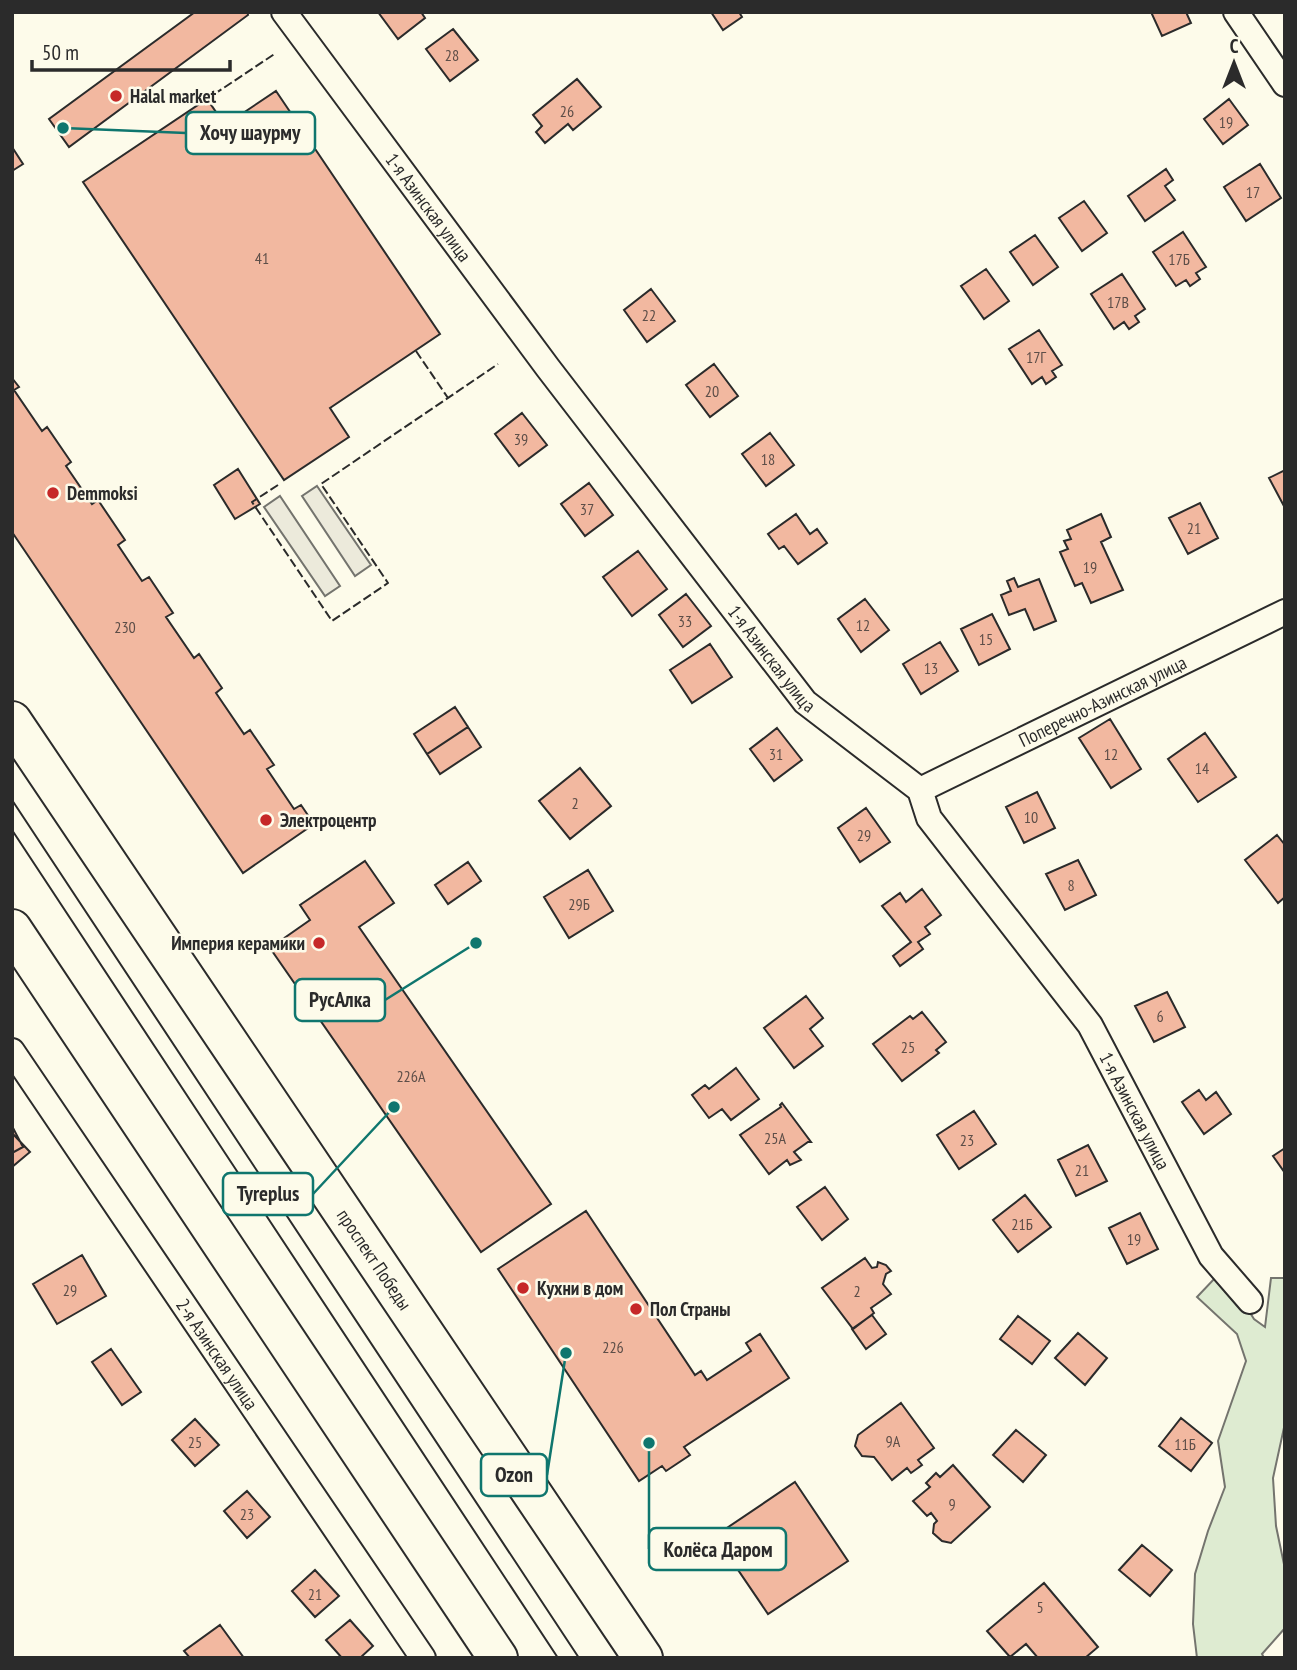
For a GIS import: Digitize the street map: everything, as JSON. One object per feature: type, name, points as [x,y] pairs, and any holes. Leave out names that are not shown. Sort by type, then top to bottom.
[{"type":"main road","name":"проспект Победы","points":[[12,721],[643,1658]]},
{"type":"main road","points":[[12,929],[498,1658]]},
{"type":"street","name":"1-я Азинская улица","points":[[284,12],[548,368],[805,702],[920,790],[929,818],[1090,1025],[1211,1256],[1250,1301]]},
{"type":"street","points":[[1236,12],[1285,84]]},
{"type":"street","name":"Поперечно-Азинская улица","points":[[920,790],[1285,612]]},
{"type":"street","name":"2-я Азинская улица","points":[[12,1051],[423,1658]]},
{"type":"green space","points":[[1215,1278],[1237,1292],[1254,1319],[1265,1327],[1271,1278],[1285,1278],[1285,1423],[1273,1478],[1276,1526],[1285,1569],[1285,1628],[1262,1654],[1264,1658],[1197,1658],[1193,1624],[1195,1574],[1225,1487],[1218,1441],[1246,1361],[1237,1334],[1197,1297]]},
{"type":"shaded area","points":[[317,486],[371,565],[355,576],[302,496]]},
{"type":"shaded area","points":[[280,496],[340,586],[325,596],[264,507]]},
{"type":"building","points":[[195,12],[247,12],[248,15],[69,147],[49,119]]},
{"type":"building","points":[[378,12],[421,12],[425,18],[398,39]]},
{"type":"building","points":[[711,12],[739,12],[742,17],[723,30]]},
{"type":"building","points":[[1151,12],[1186,12],[1191,23],[1162,36]]},
{"type":"building","points":[[453,29],[478,60],[450,81],[426,49]]},
{"type":"building","points":[[577,79],[601,107],[573,130],[568,124],[545,143],[536,132],[542,126],[533,115]]},
{"type":"building","points":[[276,91],[440,334],[330,408],[349,437],[284,480],[83,182],[207,99],[225,125]]},
{"type":"building","points":[[1229,99],[1248,125],[1223,144],[1204,119]]},
{"type":"building","points":[[12,147],[23,164],[12,171]]},
{"type":"building","points":[[1260,164],[1281,198],[1246,221],[1224,187]]},
{"type":"building","points":[[1166,169],[1173,180],[1165,186],[1175,200],[1145,221],[1128,196]]},
{"type":"building","points":[[1084,201],[1107,233],[1082,251],[1059,218]]},
{"type":"building","points":[[1183,232],[1206,267],[1196,273],[1200,279],[1190,286],[1186,280],[1176,286],[1153,252]]},
{"type":"building","points":[[1035,235],[1058,267],[1033,285],[1010,252]]},
{"type":"building","points":[[986,269],[1009,301],[984,319],[961,286]]},
{"type":"building","points":[[1122,274],[1145,309],[1135,316],[1139,322],[1129,329],[1124,322],[1114,329],[1091,294]]},
{"type":"building","points":[[651,289],[675,321],[647,342],[624,310]]},
{"type":"building","points":[[1039,330],[1062,365],[1052,371],[1056,377],[1046,384],[1042,377],[1032,384],[1009,349]]},
{"type":"building","points":[[714,364],[738,396],[710,417],[686,385]]},
{"type":"building","points":[[12,378],[19,387],[14,390],[42,431],[47,427],[71,462],[66,466],[92,504],[98,500],[125,540],[118,545],[142,581],[149,577],[173,613],[166,617],[194,658],[199,654],[222,688],[216,693],[244,734],[250,730],[274,765],[267,769],[294,809],[301,805],[314,824],[243,873],[12,532]]},
{"type":"building","points":[[522,413],[547,445],[519,466],[495,434]]},
{"type":"building","points":[[770,433],[794,465],[766,486],[742,454]]},
{"type":"building","points":[[238,469],[260,504],[235,519],[214,485]]},
{"type":"building","points":[[1285,470],[1285,508],[1269,478]]},
{"type":"building","points":[[589,483],[613,515],[585,536],[561,504]]},
{"type":"building","points":[[1200,503],[1218,538],[1188,554],[1169,518]]},
{"type":"building","points":[[796,514],[810,534],[817,529],[827,543],[798,564],[784,546],[779,549],[768,534]]},
{"type":"building","points":[[1101,514],[1111,537],[1101,542],[1123,590],[1091,603],[1082,583],[1075,586],[1060,552],[1068,549],[1064,541],[1071,539],[1067,530]]},
{"type":"building","points":[[638,551],[667,589],[632,616],[603,577]]},
{"type":"building","points":[[1014,578],[1018,587],[1039,579],[1056,621],[1034,630],[1025,609],[1009,615],[1001,595],[1011,591],[1007,581]]},
{"type":"building","points":[[686,594],[711,626],[683,647],[659,615]]},
{"type":"building","points":[[865,599],[889,630],[861,652],[838,619]]},
{"type":"building","points":[[992,614],[1010,649],[979,665],[961,629]]},
{"type":"building","points":[[940,642],[958,671],[921,694],[903,664]]},
{"type":"building","points":[[710,644],[732,677],[692,703],[670,670]]},
{"type":"building","points":[[455,707],[468,727],[427,754],[414,734]]},
{"type":"building","points":[[1110,719],[1141,769],[1111,788],[1079,738]]},
{"type":"building","points":[[468,727],[481,747],[440,774],[427,754]]},
{"type":"building","points":[[777,728],[802,760],[774,781],[750,749]]},
{"type":"building","points":[[1205,733],[1236,777],[1198,802],[1168,759]]},
{"type":"building","points":[[580,768],[611,806],[570,839],[539,801]]},
{"type":"building","points":[[1037,792],[1055,828],[1024,843],[1006,807]]},
{"type":"building","points":[[866,808],[890,842],[860,862],[838,828]]},
{"type":"building","points":[[1277,835],[1285,845],[1285,897],[1278,903],[1245,860]]},
{"type":"building","points":[[1078,860],[1096,895],[1065,910],[1046,874]]},
{"type":"building","points":[[365,861],[394,903],[359,927],[551,1204],[481,1252],[270,948],[310,920],[300,905]]},
{"type":"building","points":[[468,862],[481,881],[448,904],[435,885]]},
{"type":"building","points":[[588,870],[613,911],[569,938],[544,897]]},
{"type":"building","points":[[922,889],[941,915],[925,927],[930,934],[918,942],[923,949],[900,966],[893,956],[911,942],[882,906],[900,893],[906,902]]},
{"type":"building","points":[[1167,992],[1185,1027],[1154,1042],[1135,1006]]},
{"type":"building","points":[[806,996],[823,1018],[810,1029],[823,1046],[794,1068],[764,1028]]},
{"type":"building","points":[[922,1012],[946,1042],[936,1050],[939,1053],[902,1081],[873,1044],[910,1016],[913,1019]]},
{"type":"building","points":[[736,1068],[759,1099],[731,1120],[722,1109],[709,1118],[692,1095],[705,1085],[709,1089]]},
{"type":"building","points":[[1199,1090],[1206,1100],[1216,1092],[1231,1114],[1204,1134],[1182,1102]]},
{"type":"building","points":[[782,1103],[811,1142],[794,1152],[801,1160],[790,1165],[787,1160],[769,1174],[740,1135],[781,1107]]},
{"type":"building","points":[[974,1111],[996,1144],[959,1169],[937,1135]]},
{"type":"building","points":[[12,1126],[23,1147],[12,1153]]},
{"type":"building","points":[[12,1133],[30,1152],[12,1167]]},
{"type":"building","points":[[1088,1145],[1107,1181],[1076,1196],[1058,1160]]},
{"type":"building","points":[[1285,1148],[1285,1173],[1273,1156]]},
{"type":"building","points":[[825,1187],[848,1219],[822,1240],[797,1207]]},
{"type":"building","points":[[1025,1195],[1051,1227],[1018,1252],[993,1220]]},
{"type":"building","points":[[586,1211],[695,1375],[701,1371],[707,1380],[751,1351],[746,1343],[760,1334],[789,1378],[684,1447],[690,1455],[666,1471],[662,1466],[639,1481],[498,1269]]},
{"type":"building","points":[[1140,1213],[1158,1249],[1127,1264],[1109,1228]]},
{"type":"building","points":[[82,1255],[106,1296],[57,1324],[33,1284]]},
{"type":"building","points":[[865,1258],[872,1268],[877,1267],[878,1262],[891,1271],[886,1274],[883,1284],[891,1294],[871,1308],[874,1313],[853,1329],[822,1288]]},
{"type":"building","points":[[872,1315],[886,1334],[866,1349],[852,1329]]},
{"type":"building","points":[[1018,1316],[1050,1341],[1032,1364],[1000,1339]]},
{"type":"building","points":[[1078,1333],[1107,1358],[1085,1385],[1055,1358]]},
{"type":"building","points":[[111,1349],[141,1392],[122,1405],[92,1362]]},
{"type":"building","points":[[901,1403],[934,1448],[918,1460],[922,1465],[911,1473],[907,1468],[892,1480],[874,1457],[862,1456],[855,1446],[858,1435]]},
{"type":"building","points":[[1181,1418],[1212,1443],[1191,1471],[1159,1446]]},
{"type":"building","points":[[195,1419],[219,1445],[195,1466],[172,1440]]},
{"type":"building","points":[[1016,1430],[1046,1455],[1023,1482],[993,1455]]},
{"type":"building","points":[[953,1465],[990,1507],[951,1543],[942,1541],[933,1533],[937,1521],[931,1513],[927,1516],[913,1501],[930,1487],[926,1483],[936,1473],[940,1477]]},
{"type":"building","points":[[795,1482],[848,1561],[768,1614],[715,1536]]},
{"type":"building","points":[[247,1491],[270,1517],[247,1538],[224,1511]]},
{"type":"building","points":[[1142,1545],[1172,1570],[1150,1596],[1119,1570]]},
{"type":"building","points":[[315,1570],[339,1596],[315,1617],[292,1591]]},
{"type":"building","points":[[1044,1583],[1098,1647],[1085,1658],[1038,1658],[1026,1644],[1010,1657],[987,1631]]},
{"type":"building","points":[[350,1620],[373,1646],[360,1658],[342,1658],[326,1640]]},
{"type":"building","points":[[220,1625],[244,1658],[190,1658],[184,1651]]},
{"type":"tram line","points":[[12,800],[579,1658]]},
{"type":"tram line","points":[[12,830],[558,1658]]},
{"type":"fence","points":[[210,102],[207,99],[276,53]]},
{"type":"fence","points":[[416,351],[448,398]]},
{"type":"fence","points":[[278,485],[252,502],[332,621],[388,583],[321,484],[498,364]]},
{"type":"place","name":"Halal market","points":[[116,96]]},
{"type":"place","name":"Хочу шаурму","points":[[63,128]]},
{"type":"place","name":"Demmoksi","points":[[53,493]]},
{"type":"place","name":"Электроцентр","points":[[266,820]]},
{"type":"place","name":"Империя керамики","points":[[319,943]]},
{"type":"place","name":"РусАлка","points":[[476,943]]},
{"type":"place","name":"Tyreplus","points":[[394,1107]]},
{"type":"place","name":"Кухни в дом","points":[[523,1288]]},
{"type":"place","name":"Пол Страны","points":[[636,1309]]},
{"type":"place","name":"Ozon","points":[[566,1353]]},
{"type":"place","name":"Колёса Даром","points":[[649,1443]]}]
